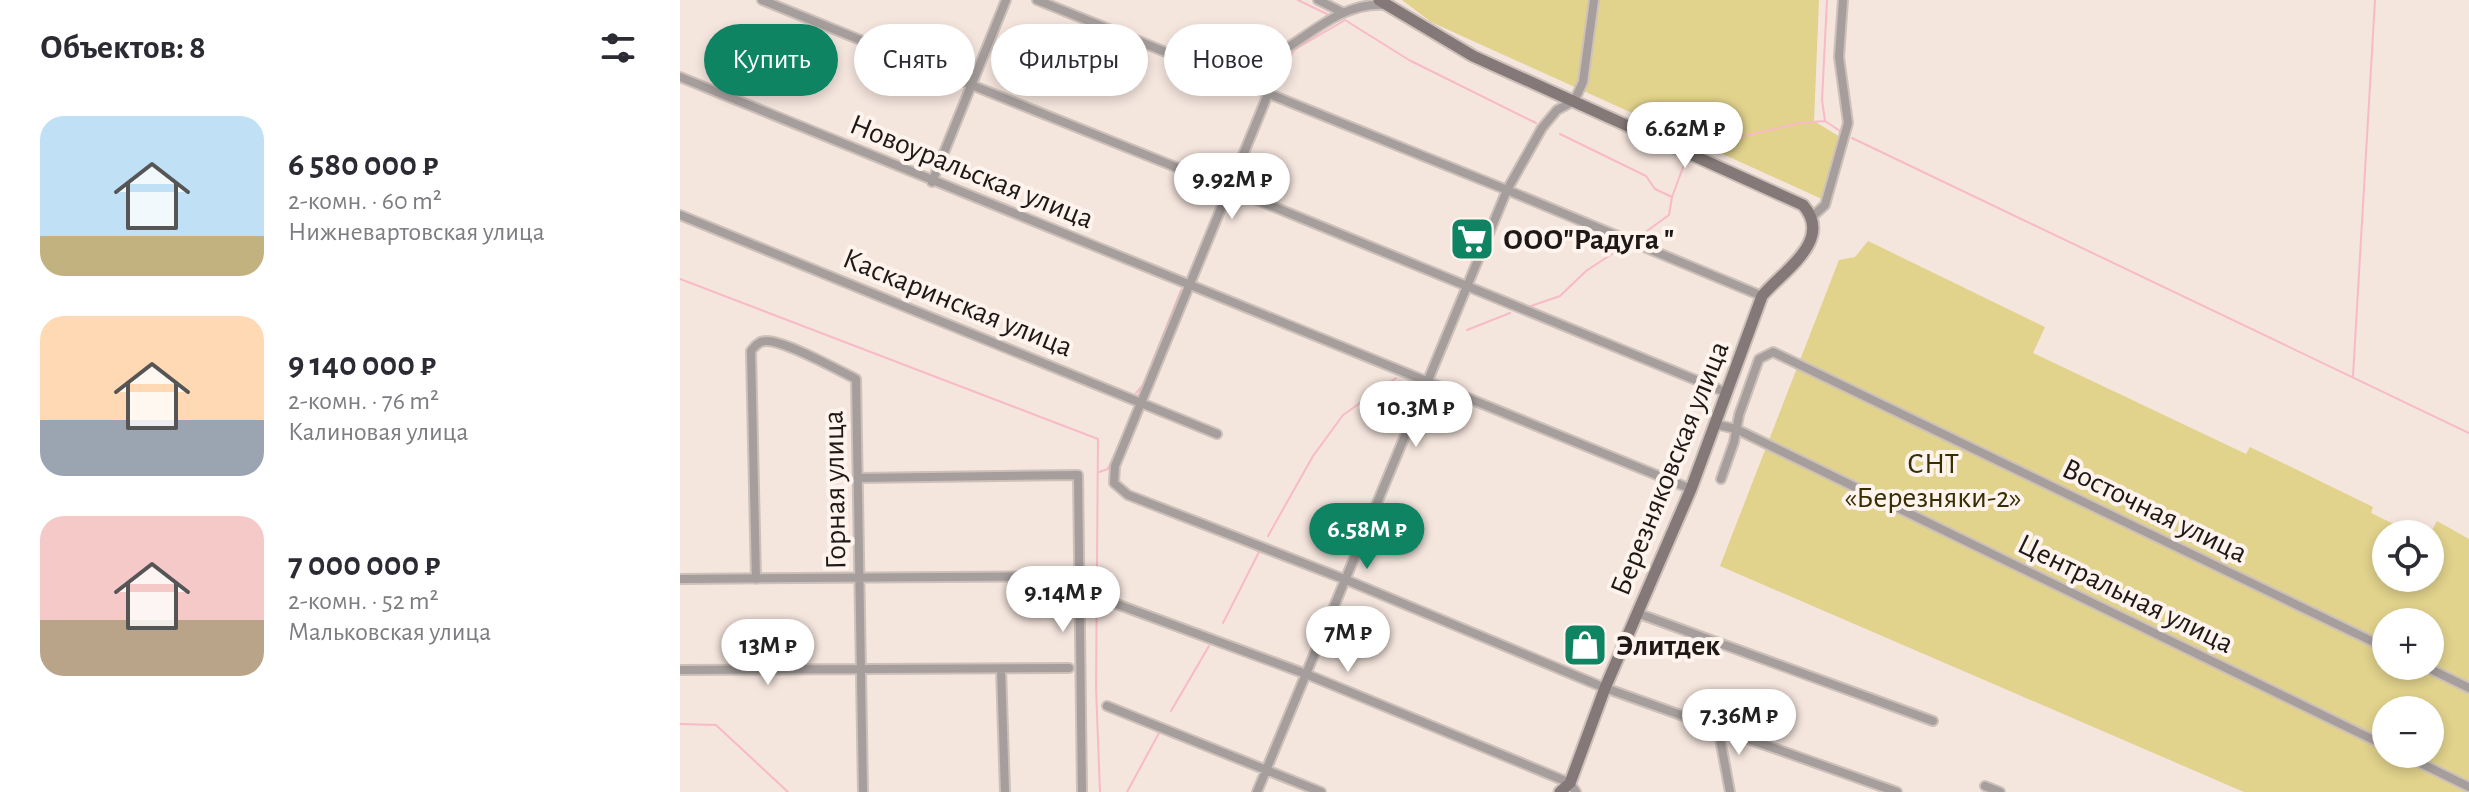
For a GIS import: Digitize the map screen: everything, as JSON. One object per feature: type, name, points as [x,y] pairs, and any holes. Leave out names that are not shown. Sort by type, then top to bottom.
[{"type":"street","points":[[762,0],[854,38]]},
{"type":"street","points":[[975,77],[1006,0]]},
{"type":"street","points":[[1037,0],[1164,52]]},
{"type":"street","points":[[1318,0],[1342,12]]},
{"type":"street","points":[[1257,792],[1507,190],[1542,128],[1557,110],[1574,101],[1583,82],[1594,0]]},
{"type":"street","points":[[1292,45],[1342,12],[1382,2],[1473,56],[1803,205],[1813,216],[1825,205],[1848,123],[1839,57],[1843,0]]},
{"type":"street","name":"Новоуральская улица","points":[[680,77],[1691,489]]},
{"type":"street","points":[[975,89],[1228,188],[1725,392]]},
{"type":"street","points":[[932,182],[967,96]]},
{"type":"street","points":[[1266,96],[1115,466],[1114,483],[1128,495],[1344,579],[1605,688],[1897,792]]},
{"type":"street","points":[[1272,96],[1762,296]]},
{"type":"street","name":"Каскаринская улица","points":[[680,215],[1217,434]]},
{"type":"street","name":"Березняковская улица","points":[[1560,792],[1573,787],[1605,688],[1691,489],[1762,296],[1810,243],[1815,229],[1813,216]]},
{"type":"street","name":"Горная улица","points":[[756,579],[751,351],[757,344],[768,340],[856,379],[863,792]]},
{"type":"street","name":"Восточная улица","points":[[1721,479],[1759,359],[1773,352],[2372,641]]},
{"type":"street","name":"Центральная улица","points":[[1714,424],[1736,429],[2372,739]]},
{"type":"street","points":[[858,478],[1078,475],[1082,792]]},
{"type":"street","points":[[680,579],[1069,576]]},
{"type":"street","points":[[1111,602],[1306,674],[1573,787]]},
{"type":"street","points":[[1637,613],[1933,721]]},
{"type":"street","points":[[680,670],[1069,668]]},
{"type":"street","points":[[1001,669],[1005,792]]},
{"type":"street","points":[[2444,676],[2469,688]]},
{"type":"street","points":[[1107,706],[1321,792]]},
{"type":"street","points":[[1718,728],[1730,792]]},
{"type":"street","points":[[2430,768],[2469,787]]},
{"type":"street","points":[[1985,786],[2000,792]]},
{"type":"green space","points":[[1402,0],[1819,0],[1814,121],[1840,137],[1822,199],[1431,22]]},
{"type":"green space","name":"СНТ «Березняки-2»","points":[[1868,241],[2045,327],[2033,353],[2246,454],[2250,447],[2373,507],[2371,513],[2385,520],[2372,520],[2372,592],[2444,592],[2444,525],[2469,539],[2469,792],[2244,792],[1720,566],[1839,260],[1855,257]]},
{"type":"waterway","points":[[1298,0],[1329,15]]},
{"type":"waterway","points":[[1827,0],[1822,100],[1825,121],[1840,131]]},
{"type":"waterway","points":[[2353,376],[2375,0]]},
{"type":"waterway","points":[[1292,54],[1345,20],[1409,60],[1536,123]]},
{"type":"waterway","points":[[1698,147],[1718,148],[1744,136],[1799,123],[1825,121]]},
{"type":"waterway","points":[[1560,134],[1646,176],[1655,189],[1672,197]]},
{"type":"waterway","points":[[1852,138],[2469,433]]},
{"type":"waterway","points":[[1640,236],[1669,215],[1685,162]]},
{"type":"waterway","points":[[1531,306],[1560,296],[1586,271],[1624,246]]},
{"type":"waterway","points":[[680,279],[1098,439],[1096,688],[1100,792]]},
{"type":"waterway","points":[[1136,393],[1143,385],[1181,290]]},
{"type":"waterway","points":[[1467,330],[1510,313]]},
{"type":"waterway","points":[[1268,536],[1313,456],[1343,415],[1396,378]]},
{"type":"waterway","points":[[1099,472],[1108,469],[1121,440]]},
{"type":"waterway","points":[[1223,623],[1259,552]]},
{"type":"waterway","points":[[1171,711],[1209,646]]},
{"type":"waterway","points":[[680,724],[716,725],[788,792]]},
{"type":"waterway","points":[[1127,792],[1159,733]]},
{"type":"place","name":"ООО\"Радуга \"","points":[[1472,239]]},
{"type":"place","name":"Элитдек","points":[[1585,645]]}]
